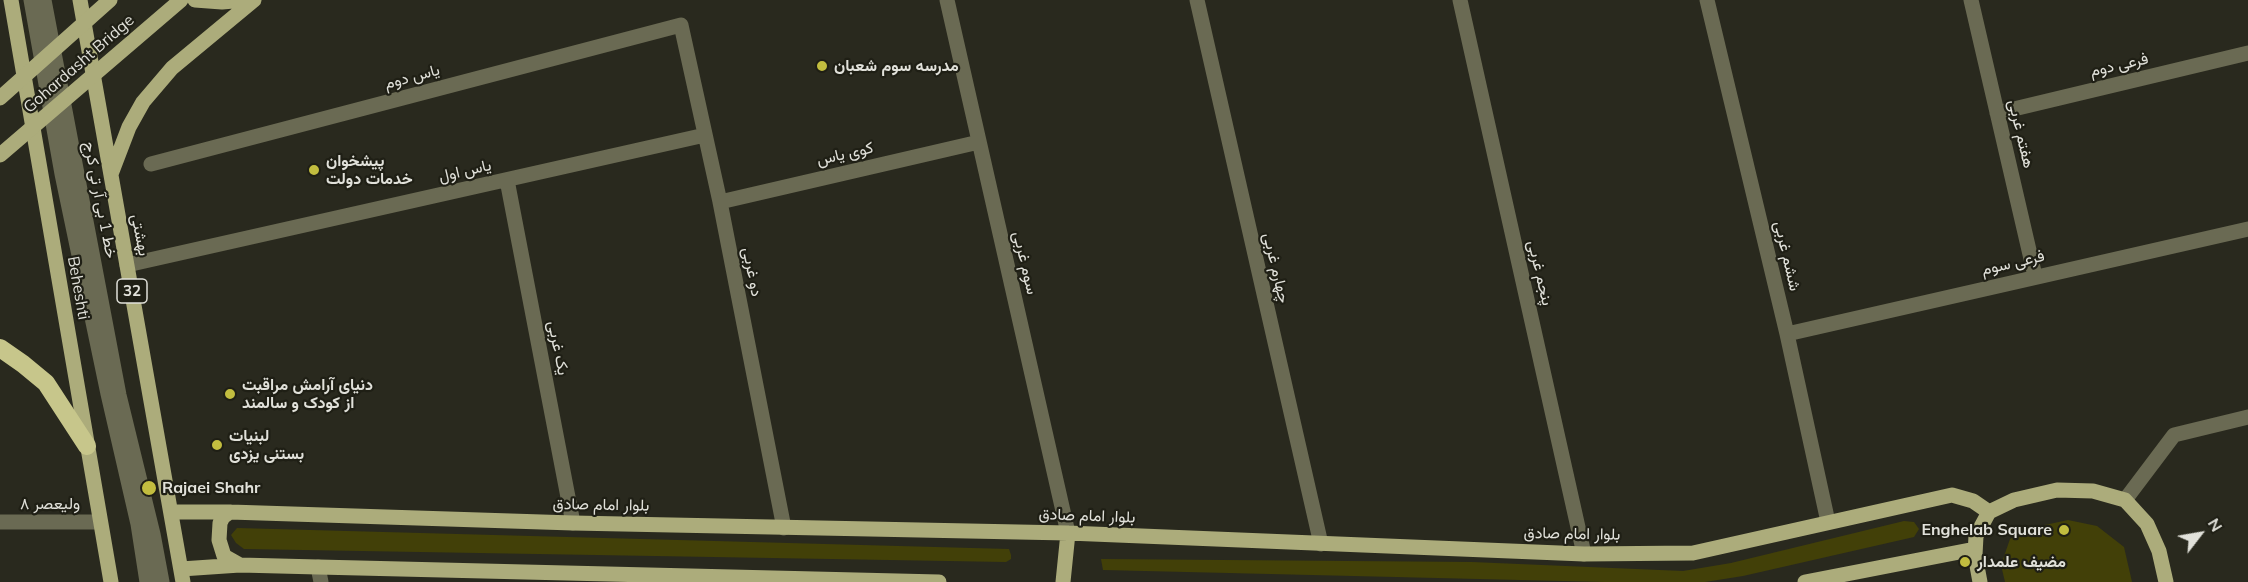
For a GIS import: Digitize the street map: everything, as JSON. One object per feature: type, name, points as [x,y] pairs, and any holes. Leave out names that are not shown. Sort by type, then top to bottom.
[{"type":"highway","points":[[0,348],[46,383],[87,446]]},
{"type":"main road","name":"Beheshti","points":[[11,0],[111,582]]},
{"type":"main road","name":"بهشتى","points":[[80,0],[182,575]]},
{"type":"main road","name":"Gohardasht Bridge","points":[[0,98],[110,0]]},
{"type":"main road","name":"Gohardasht Bridge","points":[[0,155],[181,0]]},
{"type":"main road","points":[[195,0],[222,2],[245,0]]},
{"type":"main road","points":[[111,174],[129,127],[143,102],[172,68],[254,0]]},
{"type":"main road","points":[[1980,582],[1976,536],[1989,512],[2014,500],[2056,490],[2093,491],[2125,500],[2147,524],[2159,551],[2166,582]]},
{"type":"main road","name":"بلوار امام صادق","points":[[172,512],[1068,533],[1584,554],[1693,553],[1718,549],[1952,495],[1973,501],[1989,512]]},
{"type":"main road","points":[[230,512],[223,517],[220,523],[219,540],[224,556],[240,566]]},
{"type":"main road","points":[[1063,582],[1068,533]]},
{"type":"main road","points":[[1804,582],[1976,549]]},
{"type":"main road","points":[[182,575],[240,566],[532,576],[939,582]]},
{"type":"street","name":"خط 1 بی آر تی کرج","points":[[31,0],[62,174],[105,383],[138,524],[147,582]]},
{"type":"street","name":"خط 1 بی آر تی کرج","points":[[44,0],[119,395],[153,534],[162,582]]},
{"type":"street","name":"سوم غربی","points":[[947,0],[1068,533]]},
{"type":"street","name":"چهارم غربی","points":[[1197,0],[1321,544]]},
{"type":"street","name":"پنجم غربی","points":[[1460,0],[1584,554]]},
{"type":"street","name":"ششم غربی","points":[[1707,0],[1787,334],[1828,522]]},
{"type":"street","name":"هفتم غربی","points":[[1971,0],[2035,276]]},
{"type":"street","name":"دو غربی","points":[[681,25],[720,202],[784,528]]},
{"type":"street","name":"یاس دوم","points":[[151,164],[681,25]]},
{"type":"street","name":"فرعی دوم","points":[[1997,113],[2248,53]]},
{"type":"street","name":"یاس اول","points":[[127,266],[705,135]]},
{"type":"street","name":"کوی یاس","points":[[720,202],[979,142]]},
{"type":"street","name":"یک غربی","points":[[507,180],[573,523]]},
{"type":"street","name":"فرعی سوم","points":[[1787,334],[2248,228]]},
{"type":"street","points":[[2125,500],[2174,435],[2248,417]]},
{"type":"street","name":"ولیعصر ۸","points":[[0,522],[100,522]]},
{"type":"street","points":[[318,567],[321,582]]},
{"type":"shaded area","points":[[2068,520],[2097,526],[2124,547],[2132,582],[2005,582],[2001,565],[2010,539],[2031,528]]},
{"type":"shaded area","points":[[1904,521],[1914,522],[1919,529],[1914,537],[1743,576],[1705,582],[1604,582],[1103,570],[1101,559],[1472,562],[1683,571],[1731,563]]},
{"type":"shaded area","points":[[237,528],[1009,549],[1011,559],[1006,562],[244,549],[231,535]]},
{"type":"place","name":"مدرسه سوم شعبان","points":[[822,66]]},
{"type":"place","name":"پیشخوان خدمات دولت","points":[[314,170]]},
{"type":"place","name":"دنیای آرامش مراقبت از کودک و سالمند","points":[[230,394]]},
{"type":"place","name":"لبنیات بستنی یزدی","points":[[217,445]]},
{"type":"place","name":"Rajaei Shahr","points":[[149,488]]},
{"type":"place","name":"Enghelab Square","points":[[2064,530]]},
{"type":"place","name":"مضیف علمدار","points":[[1965,562]]}]
